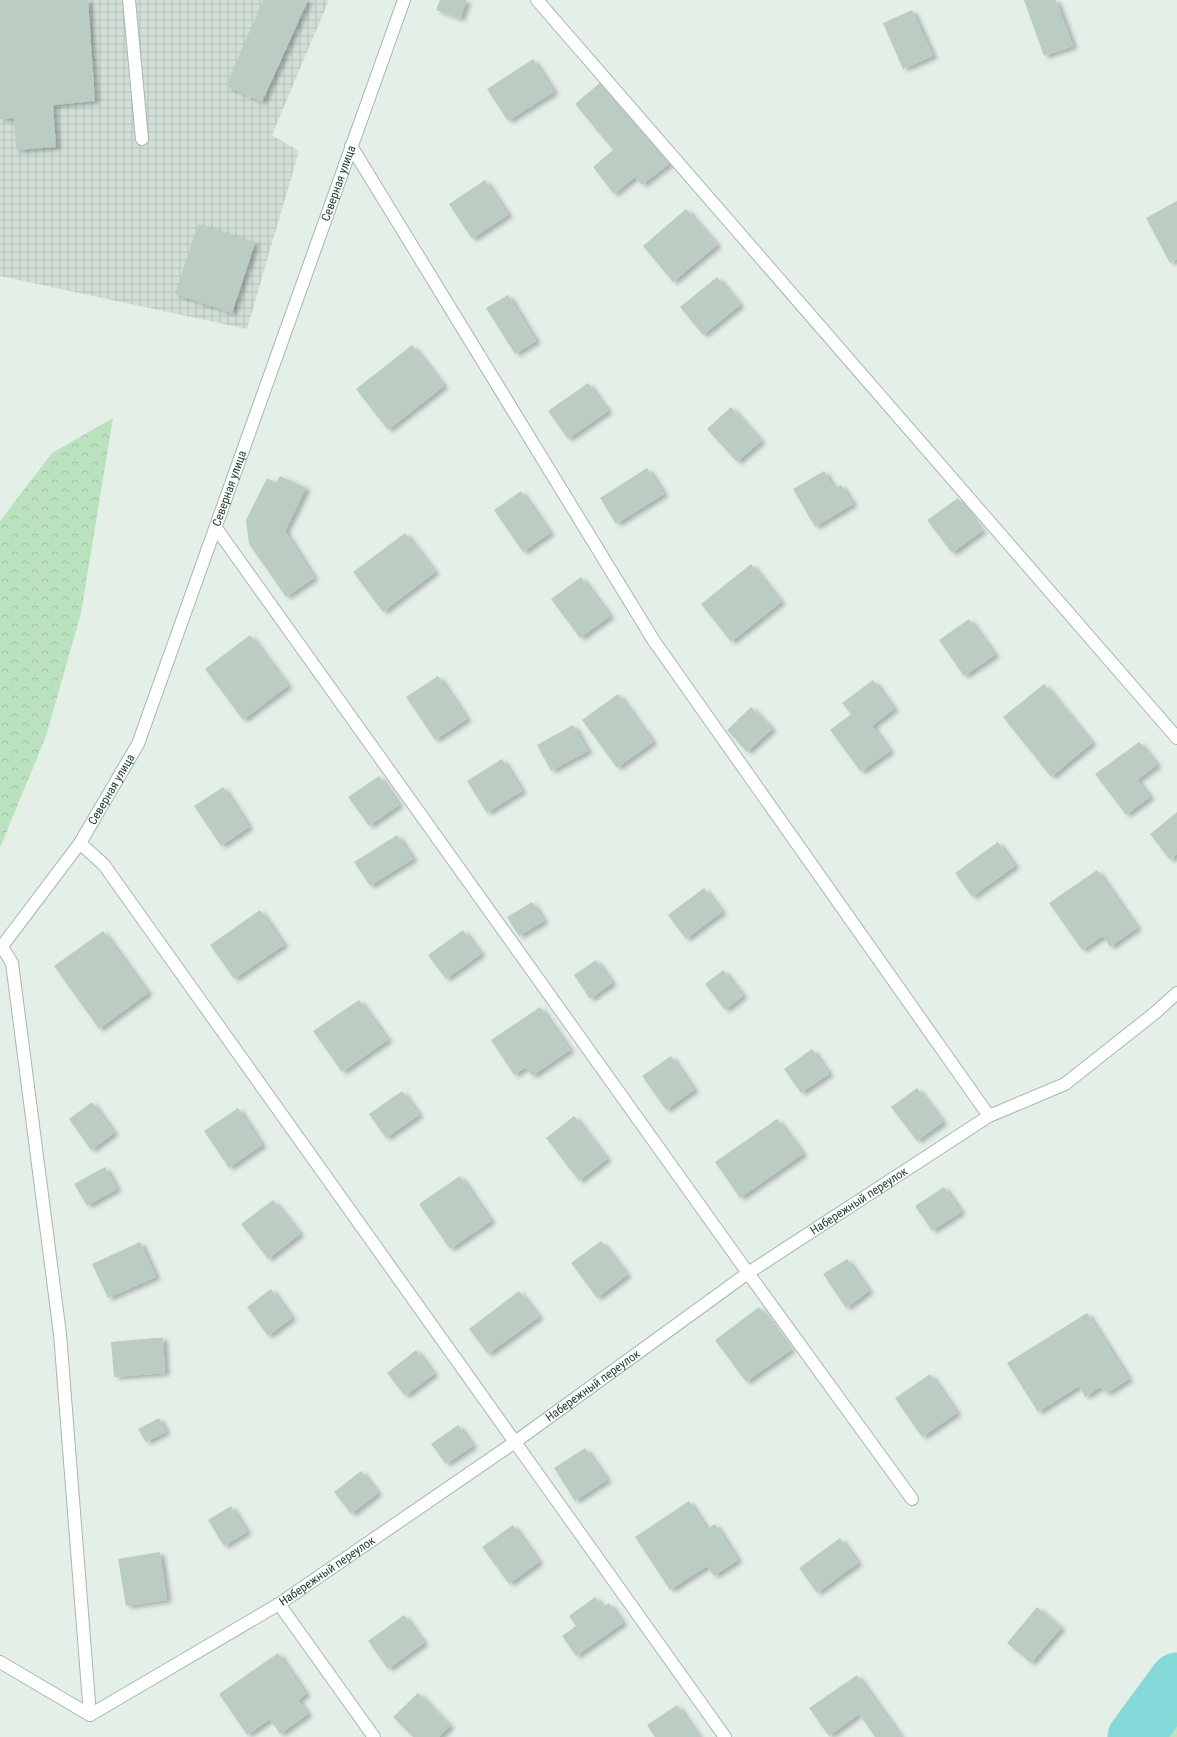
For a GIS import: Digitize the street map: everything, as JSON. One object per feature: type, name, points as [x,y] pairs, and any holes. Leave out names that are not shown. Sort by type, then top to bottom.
[{"type":"street","points":[[129,0],[142,139]]},
{"type":"street","name":"Северная улица","points":[[1,948],[80,843],[138,744],[404,0]]},
{"type":"street","points":[[537,0],[1177,738]]},
{"type":"street","points":[[351,146],[654,641],[989,1116]]},
{"type":"street","points":[[216,528],[912,1500]]},
{"type":"street","points":[[80,843],[104,865],[725,1737]]},
{"type":"street","points":[[1,948],[12,963],[60,1334],[90,1715]]},
{"type":"street","name":"Набережный переулок","points":[[90,1715],[279,1604],[514,1442],[748,1273],[989,1116],[1066,1084],[1156,1012],[1177,993]]},
{"type":"street","points":[[279,1604],[374,1737]]},
{"type":"street","points":[[0,1662],[90,1715]]},
{"type":"shaded area","points":[[0,0],[329,0],[272,135],[299,151],[247,329],[0,276]]},
{"type":"green space","points":[[113,418],[81,613],[46,736],[0,848],[0,521],[52,453]]},
{"type":"green space","points":[[1177,1659],[1177,1737],[1139,1737],[1152,1705]]},
{"type":"building","points":[[0,0],[88,0],[95,101],[53,105],[56,147],[16,150],[14,118],[0,119]]},
{"type":"building","points":[[263,0],[308,0],[262,102],[226,86]]},
{"type":"building","points":[[440,0],[467,0],[460,19],[436,10]]},
{"type":"building","points":[[1024,0],[1056,0],[1073,46],[1044,56]]},
{"type":"building","points":[[912,10],[933,56],[903,69],[883,23]]},
{"type":"building","points":[[533,59],[554,92],[508,121],[487,89]]},
{"type":"building","points":[[602,81],[670,163],[642,185],[635,177],[614,194],[593,167],[613,150],[575,104]]},
{"type":"building","points":[[485,180],[508,215],[472,239],[449,204]]},
{"type":"building","points":[[1177,201],[1177,259],[1170,263],[1146,218]]},
{"type":"building","points":[[686,209],[717,245],[673,282],[643,246]]},
{"type":"building","points":[[198,224],[255,243],[232,313],[175,294]]},
{"type":"building","points":[[717,277],[740,305],[703,335],[680,307]]},
{"type":"building","points":[[508,295],[536,341],[515,354],[486,308]]},
{"type":"building","points":[[412,345],[444,386],[388,430],[356,389]]},
{"type":"building","points":[[588,383],[608,411],[568,439],[548,411]]},
{"type":"building","points":[[731,407],[761,441],[737,462],[707,429]]},
{"type":"building","points":[[647,468],[664,494],[616,524],[600,498]]},
{"type":"building","points":[[824,471],[834,488],[841,485],[853,504],[815,527],[793,489]]},
{"type":"building","points":[[280,476],[306,488],[285,531],[314,578],[286,597],[249,544],[246,520],[267,478],[276,483]]},
{"type":"building","points":[[521,491],[550,533],[523,552],[494,510]]},
{"type":"building","points":[[958,498],[982,531],[952,553],[927,520]]},
{"type":"building","points":[[405,533],[435,572],[383,612],[353,572]]},
{"type":"building","points":[[751,564],[781,602],[731,642],[701,604]]},
{"type":"building","points":[[581,577],[610,616],[580,638],[551,599]]},
{"type":"building","points":[[969,619],[995,655],[964,676],[939,640]]},
{"type":"building","points":[[250,635],[288,686],[243,720],[205,669]]},
{"type":"building","points":[[438,676],[467,719],[435,740],[406,697]]},
{"type":"building","points":[[873,680],[894,709],[872,726],[890,751],[861,772],[830,730],[851,714],[842,703]]},
{"type":"building","points":[[1044,684],[1092,743],[1051,777],[1003,717]]},
{"type":"building","points":[[618,694],[653,742],[617,768],[582,720]]},
{"type":"building","points":[[751,707],[772,729],[747,752],[727,730]]},
{"type":"building","points":[[573,725],[588,751],[551,771],[537,745]]},
{"type":"building","points":[[1139,742],[1157,765],[1137,780],[1150,797],[1126,815],[1095,774]]},
{"type":"building","points":[[502,759],[522,791],[487,813],[467,781]]},
{"type":"building","points":[[379,776],[399,805],[369,826],[348,797]]},
{"type":"building","points":[[223,787],[249,827],[221,846],[194,806]]},
{"type":"building","points":[[1177,812],[1177,854],[1170,860],[1150,834]]},
{"type":"building","points":[[397,835],[413,859],[370,886],[354,862]]},
{"type":"building","points":[[998,842],[1015,866],[972,897],[955,873]]},
{"type":"building","points":[[1097,870],[1137,928],[1110,947],[1103,936],[1082,950],[1049,903]]},
{"type":"building","points":[[704,888],[722,912],[686,939],[668,915]]},
{"type":"building","points":[[532,902],[544,921],[519,936],[507,917]]},
{"type":"building","points":[[260,910],[284,945],[234,979],[210,945]]},
{"type":"building","points":[[463,930],[481,954],[446,979],[428,955]]},
{"type":"building","points":[[103,931],[148,993],[99,1029],[54,966]]},
{"type":"building","points":[[596,960],[612,983],[590,999],[574,975]]},
{"type":"building","points":[[723,970],[743,996],[725,1010],[705,984]]},
{"type":"building","points":[[359,1000],[388,1040],[342,1072],[313,1031]]},
{"type":"building","points":[[540,1007],[570,1050],[532,1076],[526,1067],[514,1075],[491,1040]]},
{"type":"building","points":[[812,1049],[829,1074],[801,1093],[784,1069]]},
{"type":"building","points":[[671,1056],[694,1090],[666,1110],[642,1076]]},
{"type":"building","points":[[917,1088],[943,1122],[917,1141],[891,1107]]},
{"type":"building","points":[[402,1091],[419,1115],[386,1138],[369,1114]]},
{"type":"building","points":[[92,1102],[114,1133],[91,1150],[69,1119]]},
{"type":"building","points":[[238,1108],[262,1145],[229,1168],[204,1131]]},
{"type":"building","points":[[574,1116],[607,1159],[579,1181],[546,1138]]},
{"type":"building","points":[[777,1119],[803,1154],[740,1198],[715,1162]]},
{"type":"building","points":[[105,1167],[117,1189],[87,1206],[74,1184]]},
{"type":"building","points":[[460,1176],[491,1221],[450,1249],[419,1204]]},
{"type":"building","points":[[944,1187],[961,1212],[932,1231],[915,1206]]},
{"type":"building","points":[[273,1200],[300,1234],[268,1259],[241,1224]]},
{"type":"building","points":[[601,1241],[627,1275],[597,1298],[571,1263]]},
{"type":"building","points":[[140,1242],[156,1277],[108,1298],[92,1264]]},
{"type":"building","points":[[847,1259],[869,1291],[846,1308],[823,1274]]},
{"type":"building","points":[[271,1289],[292,1318],[268,1336],[247,1307]]},
{"type":"building","points":[[519,1291],[539,1317],[488,1354],[469,1329]]},
{"type":"building","points":[[759,1307],[791,1350],[746,1382],[715,1340]]},
{"type":"building","points":[[1087,1313],[1129,1379],[1107,1393],[1100,1387],[1085,1397],[1079,1386],[1038,1412],[1007,1363]]},
{"type":"building","points":[[163,1338],[165,1373],[114,1377],[111,1342]]},
{"type":"building","points":[[416,1350],[434,1374],[405,1396],[387,1373]]},
{"type":"building","points":[[930,1374],[957,1413],[922,1437],[895,1398]]},
{"type":"building","points":[[159,1418],[166,1432],[146,1442],[138,1429]]},
{"type":"building","points":[[458,1425],[473,1446],[446,1464],[431,1444]]},
{"type":"building","points":[[585,1448],[607,1480],[575,1501],[554,1468]]},
{"type":"building","points":[[361,1471],[378,1493],[351,1514],[334,1492]]},
{"type":"building","points":[[689,1501],[707,1529],[715,1524],[738,1560],[714,1576],[707,1566],[670,1590],[635,1537]]},
{"type":"building","points":[[231,1506],[247,1532],[224,1546],[208,1520]]},
{"type":"building","points":[[513,1525],[539,1562],[509,1584],[482,1547]]},
{"type":"building","points":[[840,1538],[858,1563],[817,1593],[799,1568]]},
{"type":"building","points":[[160,1552],[167,1600],[126,1606],[118,1559]]},
{"type":"building","points":[[595,1597],[603,1607],[609,1603],[623,1623],[576,1656],[562,1636],[576,1626],[569,1616]]},
{"type":"building","points":[[1037,1607],[1061,1628],[1031,1663],[1007,1643]]},
{"type":"building","points":[[404,1615],[424,1643],[388,1669],[368,1641]]},
{"type":"building","points":[[278,1653],[306,1694],[298,1700],[308,1714],[280,1734],[270,1719],[247,1735],[219,1694]]},
{"type":"building","points":[[857,1675],[901,1737],[875,1737],[859,1714],[829,1736],[809,1708]]},
{"type":"building","points":[[418,1693],[450,1726],[439,1737],[413,1737],[393,1717]]},
{"type":"building","points":[[677,1705],[699,1737],[655,1737],[647,1725]]},
{"type":"waterway","points":[[1135,1737],[1177,1680]]}]
